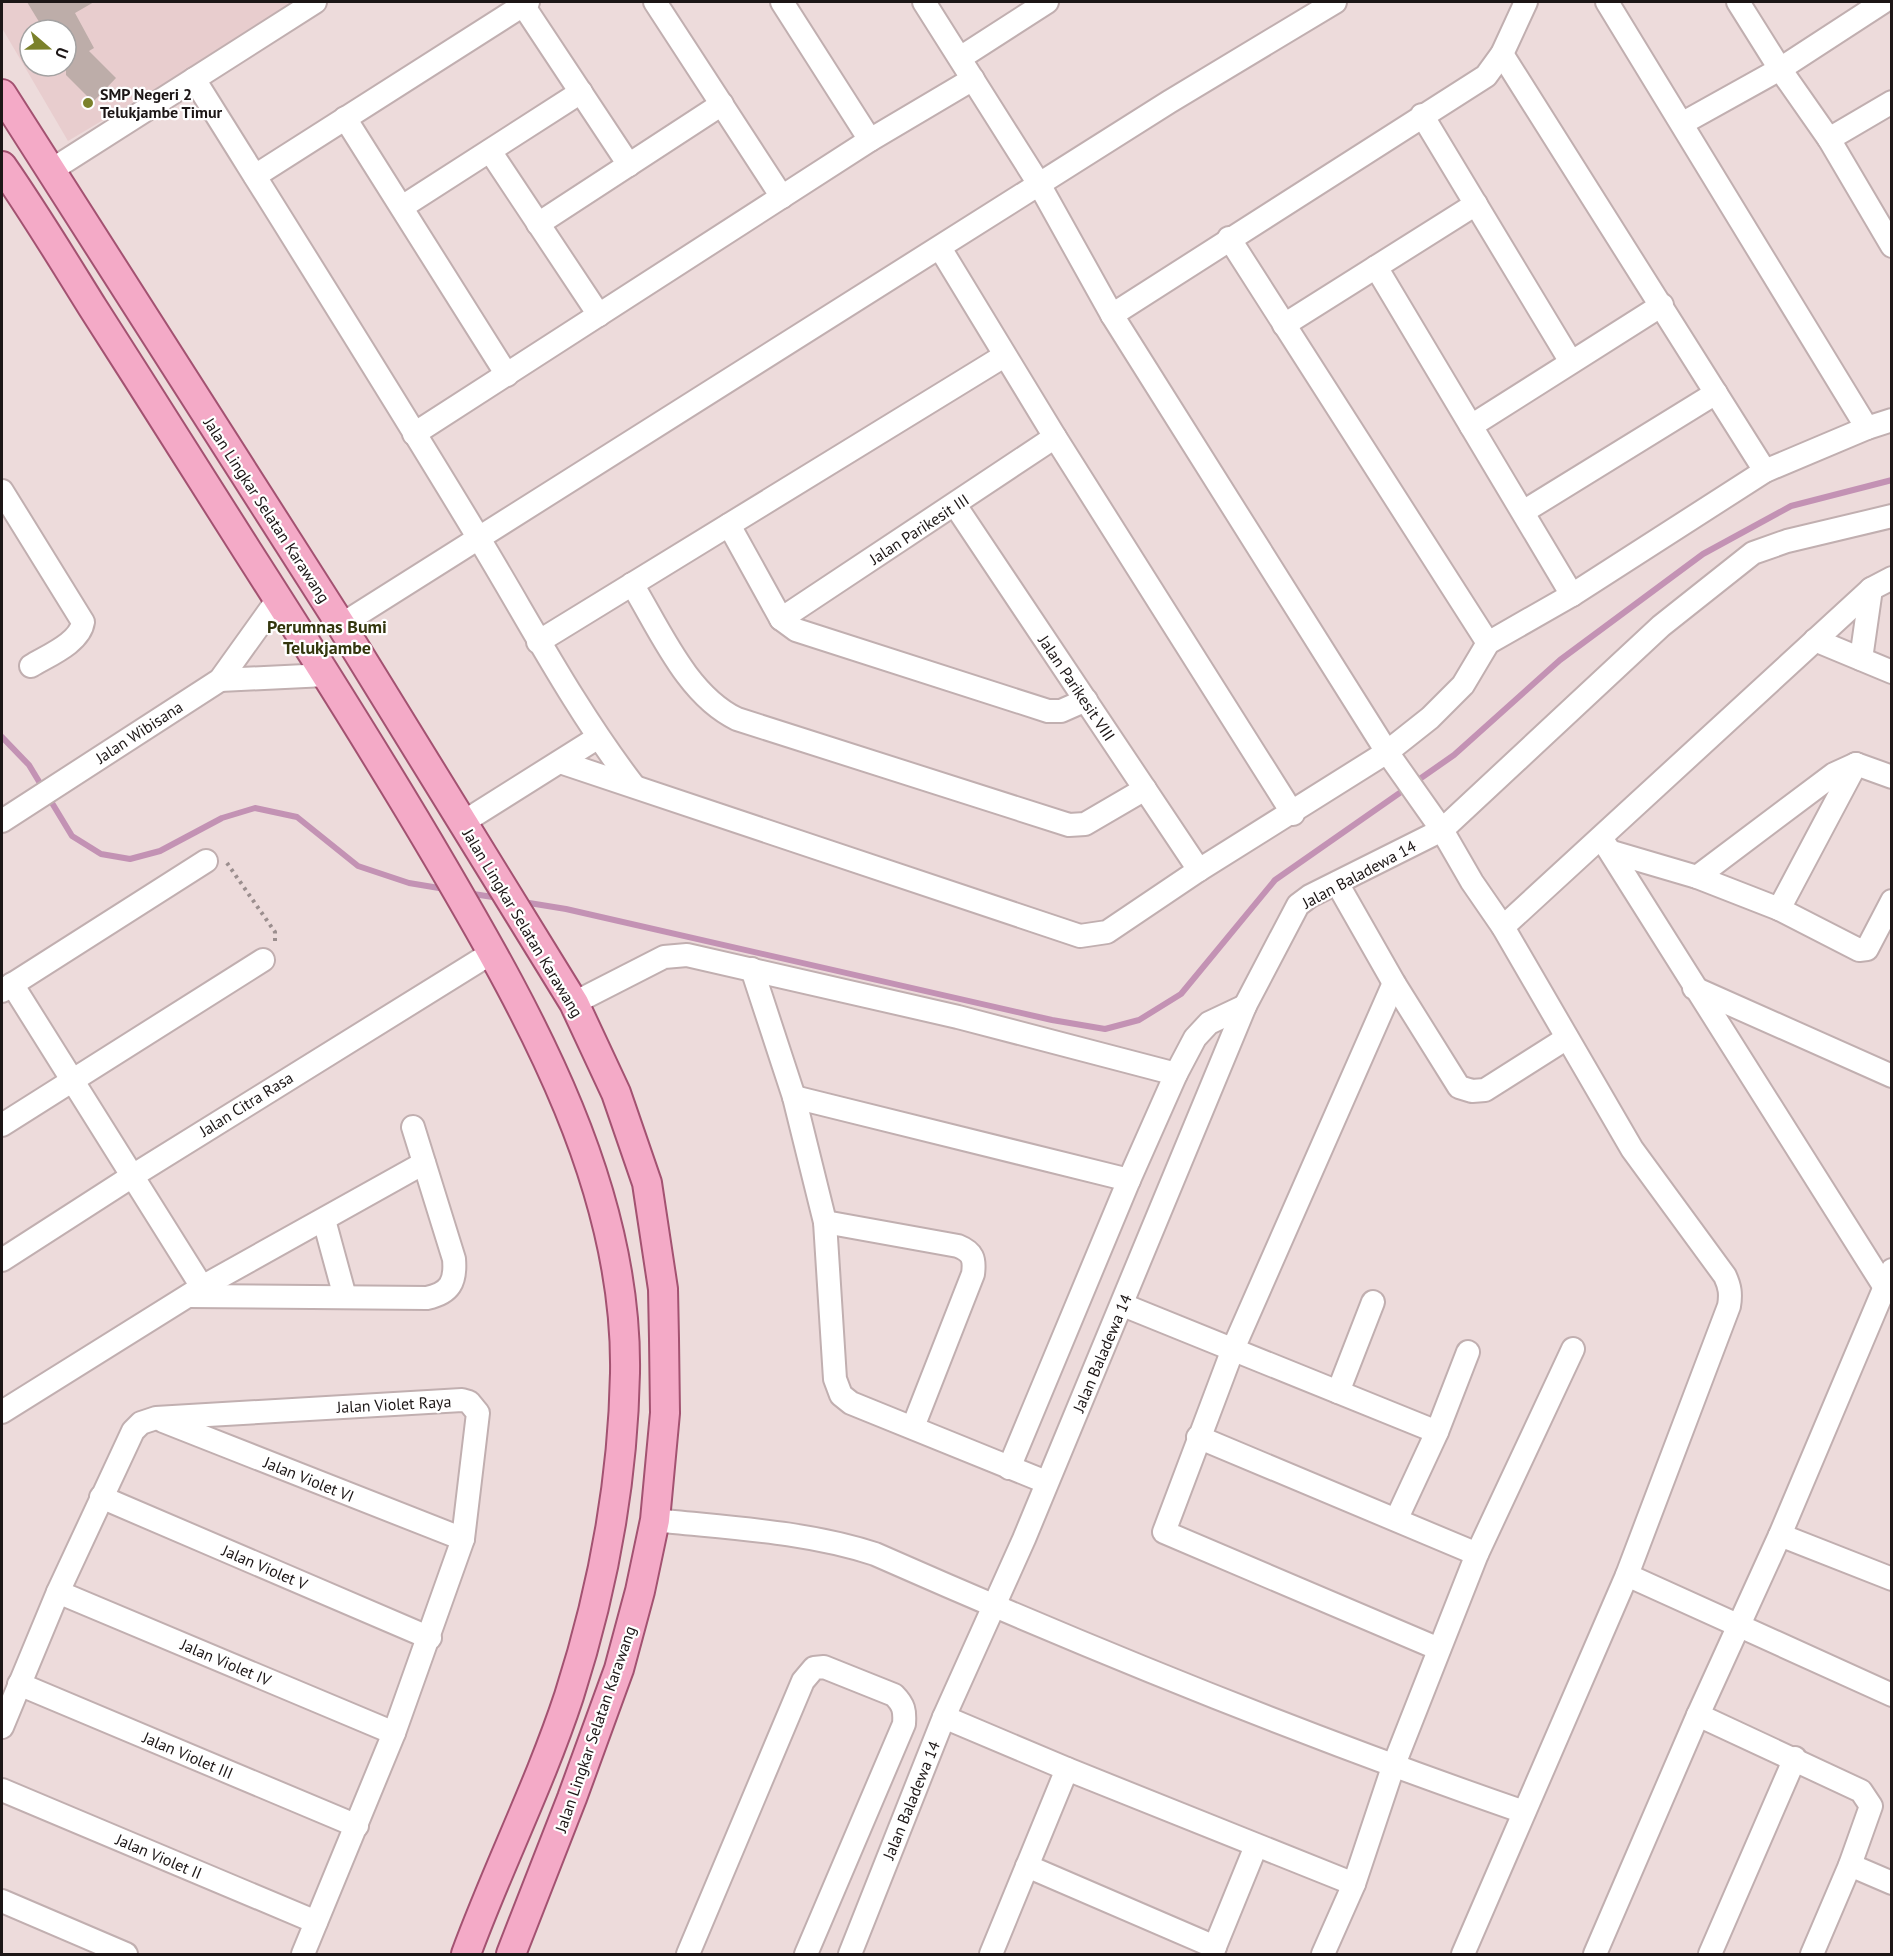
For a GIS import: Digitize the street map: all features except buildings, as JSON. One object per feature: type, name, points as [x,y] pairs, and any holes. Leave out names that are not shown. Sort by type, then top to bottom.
[{"type":"main road","name":"Jalan Lingkar Selatan Karawang","points":[[2,94],[341,625],[574,1003],[634,1140],[647,1183],[657,1235],[663,1289],[665,1413],[655,1520],[640,1591],[619,1669],[511,1954]]},
{"type":"main road","points":[[2,166],[10,194],[278,599],[383,764],[493,952],[541,1049],[575,1125],[607,1218],[620,1275],[625,1372],[617,1482],[604,1557],[580,1655],[542,1770],[486,1898],[466,1954]]},
{"type":"street","points":[[50,171],[315,2]]},
{"type":"street","points":[[655,2],[782,197]]},
{"type":"street","points":[[782,2],[870,140]]},
{"type":"street","points":[[924,2],[1039,184],[1112,315],[1387,752],[1442,830],[1472,882],[1503,927],[1632,1149],[1725,1276],[1731,1295],[1627,1575],[1463,1954]]},
{"type":"street","points":[[960,58],[1047,2]]},
{"type":"street","points":[[341,625],[1039,184],[1335,2]]},
{"type":"street","points":[[1112,315],[1229,238],[1486,76],[1502,54],[1526,2]]},
{"type":"street","points":[[1607,2],[1683,123],[1867,428]]},
{"type":"street","points":[[1738,2],[1780,69],[1829,139],[1892,246]]},
{"type":"street","points":[[1683,123],[1780,69],[1883,2]]},
{"type":"street","points":[[255,176],[526,3],[629,165]]},
{"type":"street","points":[[1502,54],[1765,471]]},
{"type":"street","points":[[194,79],[479,537],[538,642],[597,738],[634,786]]},
{"type":"street","points":[[414,434],[870,140],[973,79]]},
{"type":"street","points":[[402,207],[581,92]]},
{"type":"street","points":[[1829,139],[1892,102]]},
{"type":"street","points":[[538,224],[722,104]]},
{"type":"street","points":[[1422,115],[1571,362]]},
{"type":"street","points":[[345,118],[507,375]]},
{"type":"street","points":[[490,151],[599,315]]},
{"type":"street","points":[[1284,325],[1476,204]]},
{"type":"street","points":[[1229,238],[1488,643]]},
{"type":"street","points":[[940,248],[1004,356],[1293,813]]},
{"type":"street","points":[[1376,267],[1572,595]]},
{"type":"street","points":[[1471,426],[1662,305]]},
{"type":"street","points":[[538,642],[1004,356]]},
{"type":"street","points":[[1523,512],[1716,393]]},
{"type":"street","points":[[560,762],[1080,936],[1107,932],[1199,870],[1387,752],[1430,718],[1464,685],[1488,643],[1572,595],[1765,471],[1867,428],[1892,420]]},
{"type":"street","name":"Jalan Parikesit III","points":[[781,619],[1055,437]]},
{"type":"street","points":[[2,491],[83,622],[81,631],[72,640],[31,666]]},
{"type":"street","name":"Jalan Parikesit VIII","points":[[955,505],[1199,870]]},
{"type":"street","name":"Jalan Baladewa 14","points":[[850,1954],[944,1717],[995,1607],[1046,1482],[1123,1305],[1245,1006],[1298,905],[1442,830],[1661,626],[1729,569],[1753,553],[1787,542],[1892,516]]},
{"type":"street","points":[[729,525],[781,619],[810,635],[1048,711],[1061,711],[1086,700]]},
{"type":"street","points":[[1503,927],[1607,845],[1815,640],[1871,589],[1892,578]]},
{"type":"street","points":[[632,584],[694,686],[713,705],[737,719],[1069,825],[1085,824],[1145,789]]},
{"type":"street","points":[[1861,659],[1871,589]]},
{"type":"street","points":[[220,680],[278,599]]},
{"type":"street","points":[[1815,640],[1892,672]]},
{"type":"street","points":[[220,680],[326,675]]},
{"type":"street","name":"Jalan Wibisana","points":[[2,821],[220,680]]},
{"type":"street","points":[[462,823],[597,738]]},
{"type":"street","points":[[1697,877],[1817,784],[1856,764],[1892,777]]},
{"type":"street","points":[[1779,909],[1856,764]]},
{"type":"street","points":[[1607,845],[1779,909],[1858,950],[1867,949],[1872,942],[1892,901]]},
{"type":"street","points":[[1595,1954],[1738,1624],[1780,1535],[1888,1278],[1694,988],[1607,845]]},
{"type":"street","points":[[196,1291],[134,1174],[74,1081],[7,988],[206,861]]},
{"type":"street","points":[[1337,883],[1394,983],[1459,1087],[1472,1091],[1485,1090],[1567,1038]]},
{"type":"street","name":"Jalan Citra Rasa","points":[[2,1260],[134,1174],[493,952]]},
{"type":"street","points":[[574,1003],[664,957],[676,954],[752,969],[958,1017],[1176,1074]]},
{"type":"street","points":[[2,1125],[262,960]]},
{"type":"street","points":[[752,969],[794,1097],[825,1222],[836,1387],[840,1395],[851,1403],[1046,1482]]},
{"type":"street","points":[[1394,983],[1233,1349],[1164,1532],[1439,1649]]},
{"type":"street","points":[[1694,988],[1892,1076]]},
{"type":"street","points":[[1009,1468],[1129,1180],[1176,1074],[1195,1038],[1209,1023],[1245,1006]]},
{"type":"street","points":[[794,1097],[1129,1180]]},
{"type":"street","points":[[196,1291],[427,1298],[449,1289],[455,1274],[454,1259],[413,1127]]},
{"type":"street","points":[[4,1413],[196,1291],[424,1163]]},
{"type":"street","points":[[324,1220],[345,1297]]},
{"type":"street","points":[[825,1222],[958,1246],[970,1251],[975,1260],[974,1274],[913,1427]]},
{"type":"street","points":[[1338,1392],[1373,1302]]},
{"type":"street","points":[[1123,1305],[1437,1432]]},
{"type":"street","points":[[1323,1954],[1354,1884],[1393,1767],[1477,1554],[1573,1349]]},
{"type":"street","points":[[1396,1518],[1437,1432],[1468,1352]]},
{"type":"street","name":"Jalan Violet Raya","points":[[2,1727],[58,1592],[101,1497],[133,1431],[141,1423],[156,1418],[462,1400],[469,1402],[478,1413],[463,1539],[430,1638],[394,1733],[303,1954]]},
{"type":"street","name":"Jalan Violet VI","points":[[156,1418],[463,1539]]},
{"type":"street","points":[[1198,1437],[1396,1518],[1477,1554]]},
{"type":"street","name":"Jalan Violet V","points":[[101,1497],[430,1638]]},
{"type":"street","points":[[655,1520],[798,1536],[849,1545],[1170,1680],[1393,1767],[1524,1812]]},
{"type":"street","points":[[1780,1535],[1892,1579]]},
{"type":"street","points":[[1627,1575],[1892,1695]]},
{"type":"street","name":"Jalan Violet IV","points":[[58,1592],[394,1733]]},
{"type":"street","points":[[688,1954],[803,1681],[814,1668],[824,1667],[894,1695],[903,1704],[905,1713],[904,1724],[806,1954]]},
{"type":"street","name":"Jalan Violet III","points":[[19,1684],[357,1826]]},
{"type":"street","points":[[1698,1715],[1795,1758],[1861,1791],[1872,1806],[1819,1952]]},
{"type":"street","points":[[944,1717],[1354,1884]]},
{"type":"street","points":[[1710,1954],[1795,1758]]},
{"type":"street","points":[[990,1954],[1067,1769]]},
{"type":"street","name":"Jalan Violet II","points":[[2,1790],[316,1922]]},
{"type":"street","points":[[1027,1866],[1214,1951],[1256,1846]]},
{"type":"street","points":[[1850,1865],[1892,1883]]},
{"type":"street","points":[[2,1901],[126,1954]]},
{"type":"path","points":[[206,861],[214,859],[228,864],[275,932],[273,946],[262,960]]},
{"type":"shaded area","name":"SMP Negeri 2 Telukjambe Timur","points":[[2,2],[301,2],[68,141],[31,78],[78,78],[78,18],[18,18],[18,55],[2,28]]},
{"type":"waterway","points":[[523,902],[566,909],[1052,1020],[1105,1029],[1139,1020],[1181,994],[1275,880],[1454,755],[1560,660],[1703,554],[1791,506],[1892,480]]},
{"type":"waterway","points":[[2,737],[29,765],[72,836],[101,854],[130,859],[160,851],[222,818],[255,808],[297,817],[358,866],[409,883],[445,889]]},
{"type":"waterway","points":[[467,893],[499,898]]},
{"type":"place","name":"SMP Negeri 2 Telukjambe Timur","points":[[88,103]]},
{"type":"district","name":"Perumnas Bumi Telukjambe","points":[[327,636]]}]
